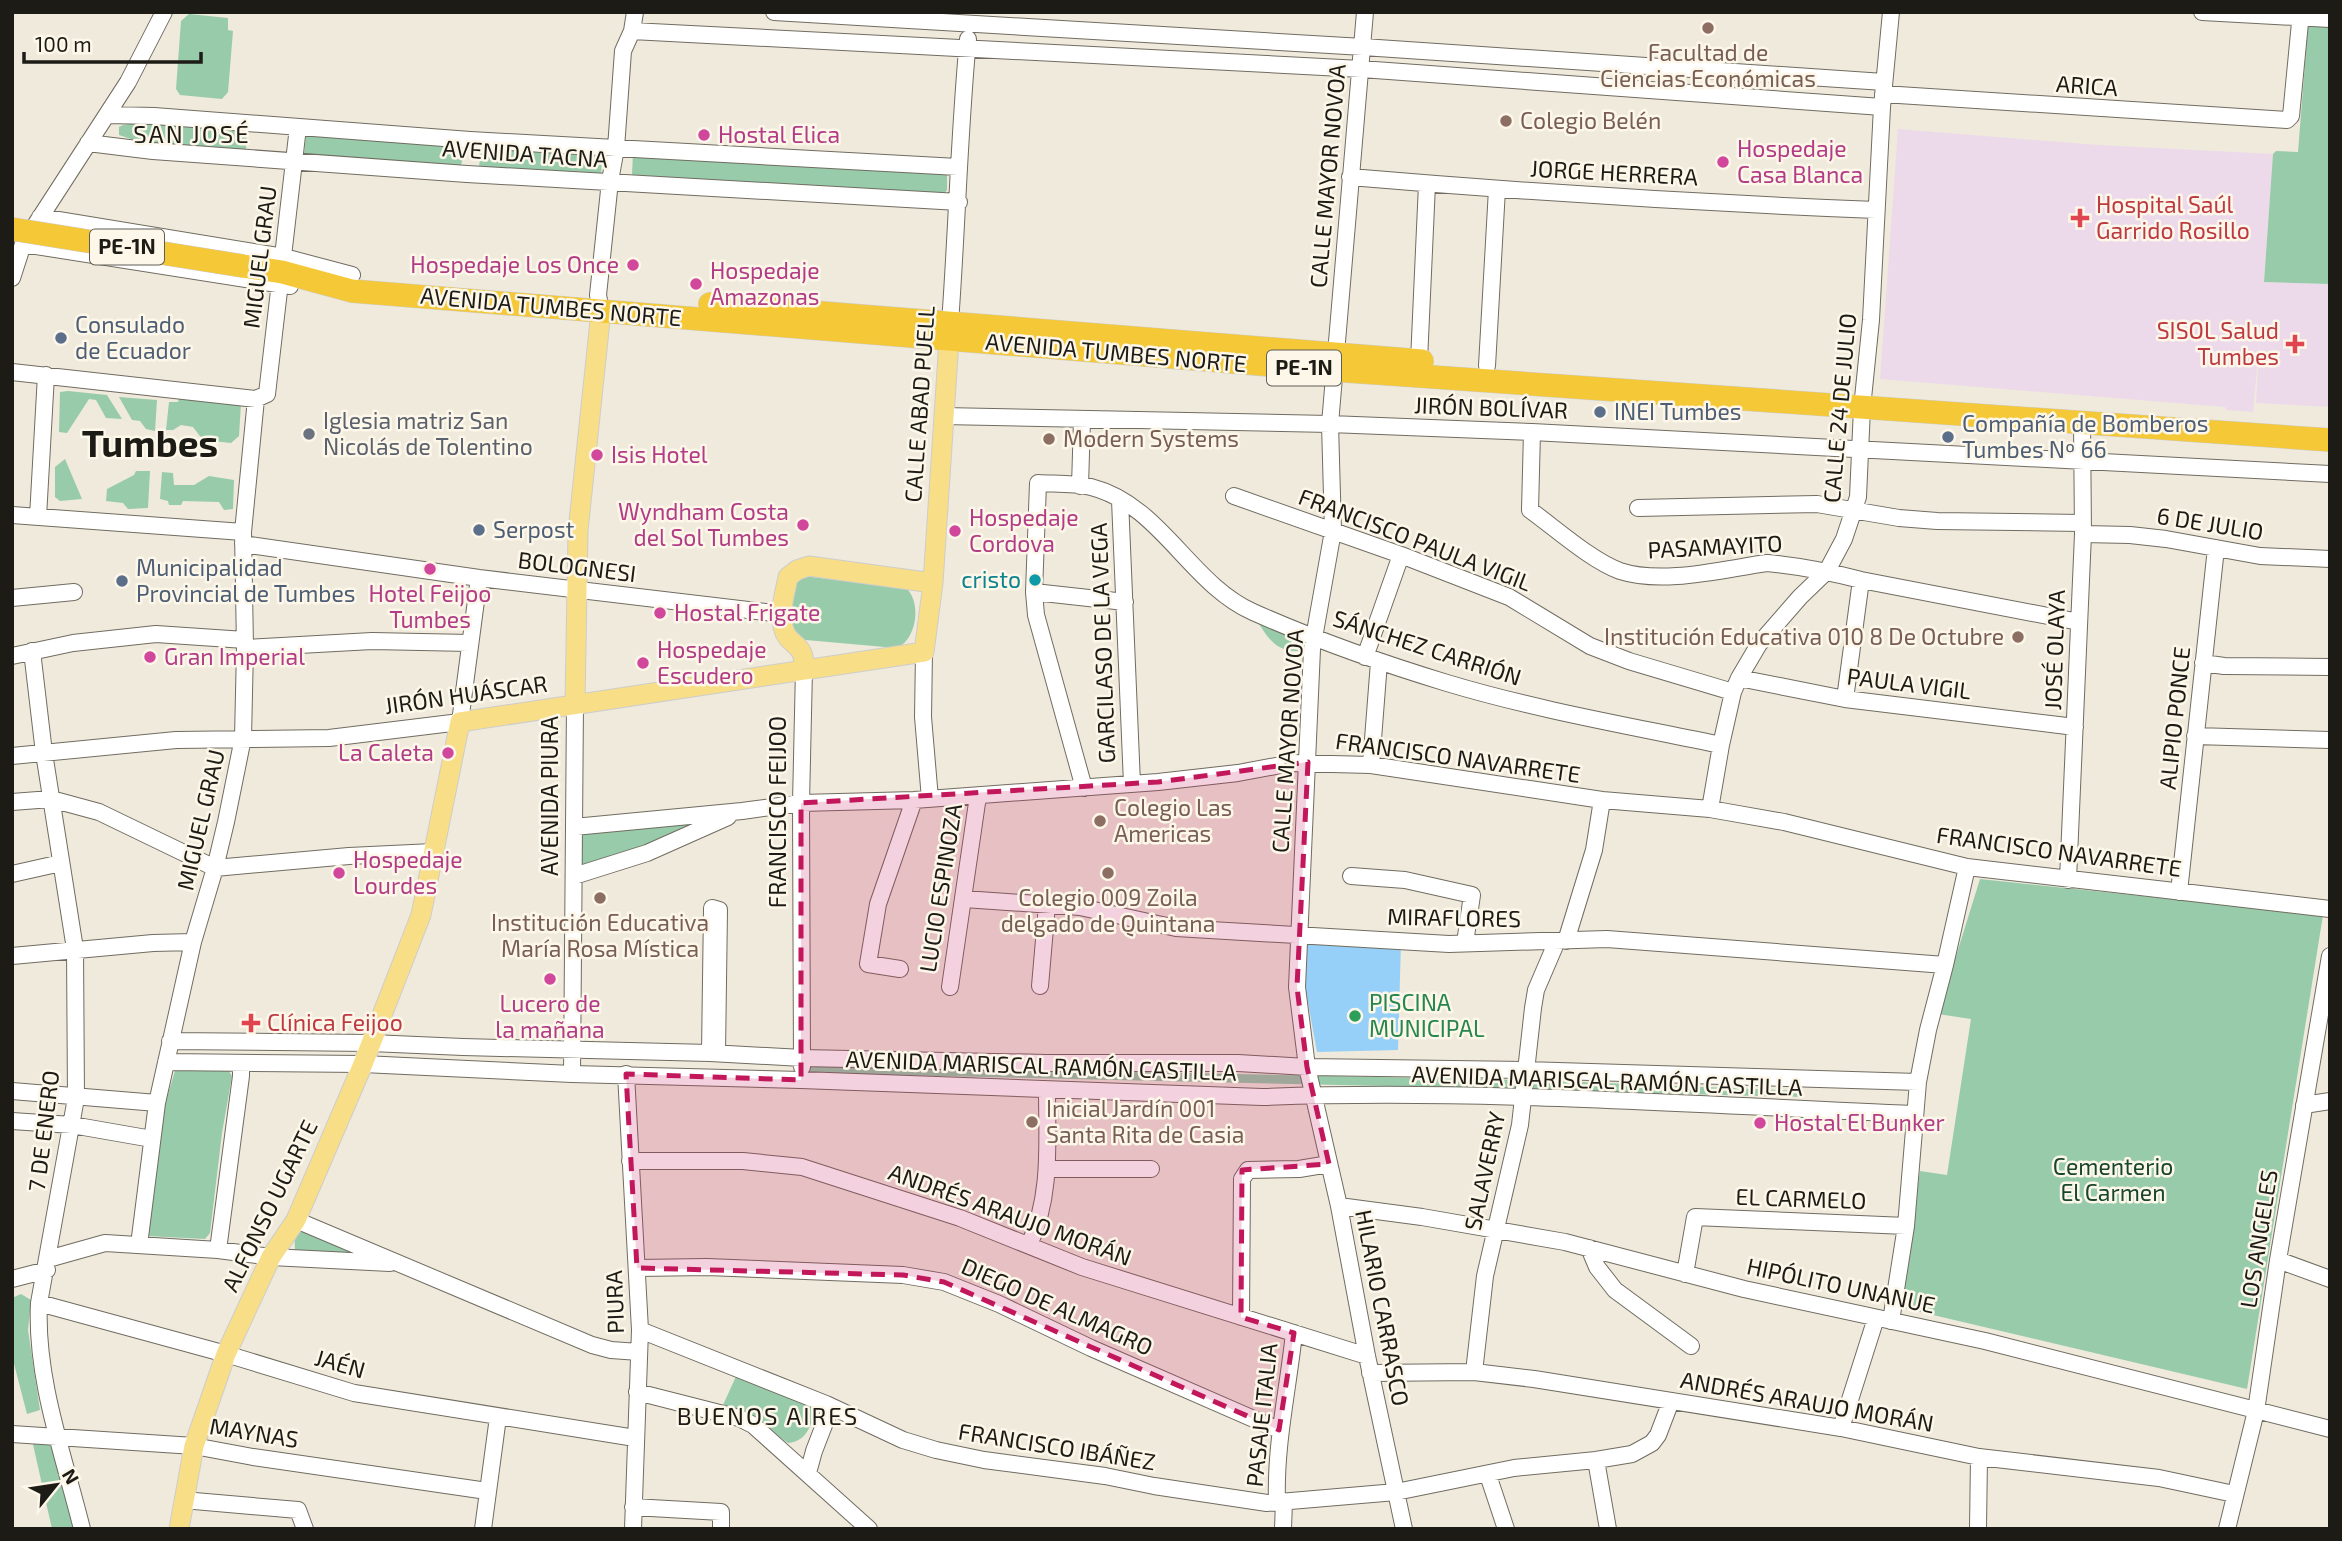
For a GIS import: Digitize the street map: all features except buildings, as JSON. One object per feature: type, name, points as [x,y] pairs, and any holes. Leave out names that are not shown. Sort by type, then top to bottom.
[{"type":"highway","name":"AVENIDA TUMBES NORTE","points":[[17,237],[352,283],[602,300],[1334,362],[1863,400],[2330,426]]},
{"type":"highway","name":"AVENIDA TUMBES NORTE","points":[[1334,362],[1419,361],[1488,366],[2082,422],[2330,440]]},
{"type":"main road","name":"AVENIDA PIURA","points":[[575,704],[578,531],[602,300]]},
{"type":"main road","name":"CALLE ABAD PUELL","points":[[924,652],[933,583],[950,331]]},
{"type":"main road","points":[[782,614],[788,577],[809,566],[933,583]]},
{"type":"main road","name":"FRANCISCO FEIJOO","points":[[782,614],[786,635],[801,649],[804,656],[804,669]]},
{"type":"main road","name":"JIRÓN HUÁSCAR","points":[[460,722],[924,652]]},
{"type":"main road","name":"ALFONSO UGARTE","points":[[179,1529],[194,1446],[226,1354],[271,1257],[296,1220],[372,1043],[421,915],[460,722]]},
{"type":"street","points":[[12,278],[17,237],[40,217],[108,115],[164,12]]},
{"type":"street","name":"AVENIDA PIURA","points":[[602,300],[615,182],[623,51],[632,31],[635,12]]},
{"type":"street","points":[[774,12],[970,18],[1363,47],[1883,94]]},
{"type":"street","name":"CALLE MAYOR NOVOA","points":[[1314,1095],[1307,1067],[1297,987],[1312,649],[1333,531],[1330,424],[1365,12]]},
{"type":"street","name":"CALLE 24 DE JULIO","points":[[1710,808],[1721,745],[1736,685],[1759,644],[1827,571],[1855,511],[1871,320],[1883,94],[1891,12]]},
{"type":"street","points":[[2202,12],[2301,15],[2330,19]]},
{"type":"street","name":"ARICA","points":[[1883,94],[2287,121],[2291,116],[2301,15]]},
{"type":"street","name":"CALLE ABAD PUELL","points":[[950,331],[959,202],[958,167],[970,18]]},
{"type":"street","points":[[632,31],[1883,94]]},
{"type":"street","name":"AVENIDA TACNA","points":[[108,115],[958,167]]},
{"type":"street","name":"MIGUEL GRAU","points":[[139,1245],[157,1103],[193,942],[215,868],[243,738],[243,538],[282,272],[298,127]]},
{"type":"street","name":"AVENIDA TACNA","points":[[88,143],[153,151],[467,174],[959,202]]},
{"type":"street","name":"JORGE HERRERA","points":[[1350,177],[1497,189],[1876,210]]},
{"type":"street","points":[[1419,361],[1427,184]]},
{"type":"street","points":[[1488,366],[1497,189]]},
{"type":"street","points":[[40,217],[282,272]]},
{"type":"street","points":[[17,237],[282,272]]},
{"type":"street","points":[[12,372],[262,396]]},
{"type":"street","points":[[38,517],[46,375]]},
{"type":"street","name":"JIRÓN BOLÍVAR","points":[[943,416],[1330,424],[1532,432],[2330,474]]},
{"type":"street","points":[[1080,486],[1082,420]]},
{"type":"street","name":"JOSÉ OLAYA","points":[[2068,880],[2082,528],[2082,422]]},
{"type":"street","name":"PASAMAYITO","points":[[1532,432],[1530,510],[1618,570],[1647,575],[1681,575],[1767,563],[1827,571],[2079,622]]},
{"type":"street","name":"SÁNCHEZ CARRIÓN","points":[[1034,592],[1038,483],[1080,486],[1103,491],[1143,515],[1193,567],[1232,601],[1251,611],[1372,660],[1499,697],[1721,745]]},
{"type":"street","name":"FRANCISCO PAULA VIGIL","points":[[1234,496],[1401,555],[1509,597],[1590,646],[1629,661],[1736,685]]},
{"type":"street","name":"GARCILASO DE LA VEGA","points":[[1120,500],[1132,784]]},
{"type":"street","name":"6 DE JULIO","points":[[1638,508],[1817,503],[1855,511],[1937,521],[2082,528],[2166,539],[2260,556],[2330,559]]},
{"type":"street","name":"BOLOGNESI","points":[[12,515],[243,538],[479,578],[782,614]]},
{"type":"street","name":"ALIPIO PONCE","points":[[2179,892],[2216,548]]},
{"type":"street","points":[[1371,765],[1372,660],[1401,555]]},
{"type":"street","name":"ALFONSO UGARTE","points":[[460,722],[479,578]]},
{"type":"street","points":[[1845,699],[1861,580]]},
{"type":"street","points":[[12,597],[74,592]]},
{"type":"street","points":[[1084,788],[1036,615],[1034,592],[1125,602]]},
{"type":"street","points":[[12,656],[73,643],[156,634],[245,644],[372,641],[470,643]]},
{"type":"street","name":"7 DE ENERO","points":[[32,650],[44,753],[75,949],[76,1098],[39,1303],[38,1337],[52,1411],[82,1529]]},
{"type":"street","name":"CALLE ABAD PUELL","points":[[922,799],[924,652]]},
{"type":"street","points":[[2203,663],[2224,666],[2330,667]]},
{"type":"street","name":"FRANCISCO FEIJOO","points":[[801,1080],[804,669]]},
{"type":"street","name":"PAULA VIGIL","points":[[1736,685],[2075,727]]},
{"type":"street","name":"AVENIDA PIURA","points":[[572,1074],[575,704]]},
{"type":"street","name":"JIRÓN HUÁSCAR","points":[[12,756],[176,740],[329,738],[460,722]]},
{"type":"street","points":[[2195,736],[2330,740]]},
{"type":"street","name":"FRANCISCO NAVARRETE","points":[[574,827],[801,803],[978,796],[1132,784],[1238,773],[1308,762],[1371,765],[1602,800],[1710,808],[1784,822],[1967,867],[2330,909]]},
{"type":"street","name":"LUCIO ESPINOZA","points":[[950,987],[978,796]]},
{"type":"street","points":[[12,802],[51,799],[99,812],[215,868],[349,856],[433,852]]},
{"type":"street","points":[[900,969],[868,964],[878,904],[922,799]]},
{"type":"street","name":"SALAVERRY","points":[[1474,1372],[1485,1276],[1520,1125],[1536,990],[1561,941],[1594,850],[1602,800]]},
{"type":"street","points":[[574,876],[647,853],[742,811]]},
{"type":"street","points":[[12,874],[61,863]]},
{"type":"street","points":[[1842,1428],[1856,1378],[1884,1320],[1906,1226],[1918,1082],[1967,867]]},
{"type":"street","points":[[1351,876],[1405,880],[1472,895],[1465,943]]},
{"type":"street","name":"MIRAFLORES","points":[[964,899],[1080,906],[1176,928],[1465,943],[1607,939],[1945,965]]},
{"type":"street","points":[[1040,986],[1047,905]]},
{"type":"street","points":[[712,908],[719,910],[713,1053],[712,908]]},
{"type":"street","points":[[12,956],[75,949],[193,942]]},
{"type":"street","name":"LOS ANGELES","points":[[2227,1529],[2256,1411],[2278,1260],[2330,956]]},
{"type":"street","name":"AVENIDA MARISCAL RAMÓN CASTILLA","points":[[170,1041],[372,1043],[802,1058],[1047,1063],[1238,1063],[1918,1082]]},
{"type":"street","name":"AVENIDA MARISCAL RAMÓN CASTILLA","points":[[166,1062],[363,1064],[572,1074],[1262,1097],[1314,1095],[1523,1098],[1914,1114]]},
{"type":"street","points":[[218,1250],[241,1063]]},
{"type":"street","name":"PIURA","points":[[626,1074],[640,1330],[633,1529]]},
{"type":"street","points":[[1029,1245],[1040,1217],[1048,1169],[1047,1090]]},
{"type":"street","points":[[12,1091],[157,1103]]},
{"type":"street","name":"HILARIO CARRASCO","points":[[1314,1095],[1404,1529]]},
{"type":"street","points":[[2304,1105],[2330,1101]]},
{"type":"street","points":[[12,1121],[72,1125],[152,1139]]},
{"type":"street","name":"ANDRÉS ARAUJO MORÁN","points":[[630,1161],[743,1161],[802,1167],[960,1219],[1082,1267],[1367,1356]]},
{"type":"street","name":"PASAJE ITALIA","points":[[1241,1317],[1242,1179],[1248,1170],[1298,1169],[1329,1164]]},
{"type":"street","points":[[1048,1169],[1151,1169]]},
{"type":"street","name":"HIPÓLITO UNANUE","points":[[1339,1206],[1496,1229],[1589,1248],[1685,1274],[1985,1341],[2330,1429]]},
{"type":"street","name":"EL CARMELO","points":[[1685,1274],[1695,1217],[1906,1226]]},
{"type":"street","points":[[296,1220],[592,1345],[611,1350],[639,1352]]},
{"type":"street","points":[[12,1279],[105,1243],[141,1222]]},
{"type":"street","points":[[105,1243],[218,1250],[271,1257],[403,1263]]},
{"type":"street","points":[[1589,1248],[1597,1267],[1615,1290],[1691,1346]]},
{"type":"street","points":[[2278,1260],[2330,1279]]},
{"type":"street","name":"DIEGO DE ALMAGRO","points":[[637,1268],[707,1267],[903,1275],[944,1282],[999,1304],[1091,1348],[1279,1430]]},
{"type":"street","name":"JAÉN","points":[[39,1303],[226,1354],[355,1393],[635,1438]]},
{"type":"street","name":"FRANCISCO IBÁÑEZ","points":[[640,1330],[831,1407],[903,1440],[959,1456],[1105,1476],[1267,1503],[1396,1492],[1514,1468],[1596,1461],[1632,1454],[1652,1443],[1667,1416],[1671,1401]]},
{"type":"street","name":"PASAJE ITALIA","points":[[1283,1529],[1279,1430],[1293,1333]]},
{"type":"street","name":"ANDRÉS ARAUJO MORÁN","points":[[1370,1373],[1474,1372],[1534,1379],[1842,1428],[1979,1457],[2159,1478],[2234,1494]]},
{"type":"street","points":[[637,1392],[739,1418],[753,1425],[869,1529]]},
{"type":"street","points":[[808,1473],[831,1407]]},
{"type":"street","points":[[483,1529],[498,1417]]},
{"type":"street","name":"MAYNAS","points":[[12,1434],[194,1446],[487,1491]]},
{"type":"street","points":[[1978,1529],[1979,1457]]},
{"type":"street","points":[[1596,1461],[1608,1529]]},
{"type":"street","points":[[1488,1475],[1506,1529]]},
{"type":"street","points":[[183,1500],[298,1510],[305,1529]]},
{"type":"street","points":[[633,1507],[720,1511],[721,1529]]},
{"type":"highlighted area","points":[[1308,762],[1297,987],[1307,1067],[1329,1164],[1242,1170],[1241,1317],[1294,1333],[1279,1430],[944,1282],[903,1275],[637,1268],[626,1074],[801,1080],[801,803],[1158,782]]},
{"type":"shaded area","name":"Hospital Saúl Garrido Rosillo","points":[[1898,129],[2098,145],[2273,154],[2264,282],[2330,284],[2330,407],[2256,403],[2260,335],[2253,412],[2226,410],[2225,407],[1880,379]]},
{"type":"green space","points":[[189,14],[228,18],[228,30],[233,31],[228,92],[222,99],[180,95],[176,89],[181,21]]},
{"type":"green space","points":[[2308,25],[2330,26],[2330,284],[2264,282],[2273,154],[2276,151],[2298,152]]},
{"type":"green space","points":[[153,120],[247,127],[246,151],[149,145],[119,135],[119,127],[123,125]]},
{"type":"green space","points":[[306,134],[461,145],[462,159],[460,167],[304,155]]},
{"type":"green space","points":[[490,147],[602,156],[601,176],[479,167],[481,150]]},
{"type":"green space","points":[[633,153],[947,174],[947,190],[944,194],[635,177],[632,174]]},
{"type":"green space","points":[[60,392],[107,395],[122,419],[106,418],[96,400],[89,399],[67,433],[59,432]]},
{"type":"green space","points":[[180,394],[241,403],[239,436],[231,443],[203,440],[193,427],[181,425],[173,430],[166,430],[169,402],[178,402]]},
{"type":"green space","points":[[119,397],[157,400],[155,431],[146,429],[140,421],[132,420]]},
{"type":"green space","points":[[65,459],[82,499],[60,501],[55,497],[55,467]]},
{"type":"green space","points":[[136,471],[150,471],[148,508],[128,509],[123,503],[106,501],[107,489],[134,475]]},
{"type":"green space","points":[[162,472],[173,473],[174,485],[194,485],[209,476],[234,480],[233,509],[224,510],[219,502],[183,501],[181,505],[169,505],[168,501],[160,499]]},
{"type":"green space","points":[[804,576],[907,589],[912,596],[915,612],[915,622],[908,638],[896,648],[806,640],[792,629],[788,615],[791,582]]},
{"type":"green space","points":[[1251,611],[1315,637],[1312,649],[1289,650],[1274,644]]},
{"type":"green space","points":[[694,823],[697,826],[582,869],[580,865],[582,831]]},
{"type":"green space","name":"Cementerio El Carmen","points":[[1980,879],[2323,915],[2247,1389],[1899,1307],[1920,1171],[1947,1175],[1971,1019],[1938,1014]]},
{"type":"green space","points":[[802,1065],[1524,1080],[1524,1089],[801,1073]]},
{"type":"green space","points":[[175,1071],[229,1071],[232,1076],[210,1233],[205,1239],[147,1236],[156,1134]]},
{"type":"green space","points":[[1528,1080],[1803,1091],[1803,1097],[1527,1090]]},
{"type":"green space","points":[[298,1228],[373,1255],[300,1253],[295,1250],[294,1230]]},
{"type":"green space","points":[[21,1294],[31,1300],[28,1330],[40,1410],[27,1414],[12,1356],[12,1298]]},
{"type":"green space","points":[[738,1372],[818,1404],[805,1434],[788,1443],[755,1420],[723,1405]]},
{"type":"green space","points":[[32,1440],[52,1442],[74,1529],[52,1529]]},
{"type":"water","name":"PISCINA MUNICIPAL","points":[[1306,935],[1401,941],[1398,1050],[1317,1052],[1304,981]]},
{"type":"place","name":"Facultad de Ciencias Económicas","points":[[1708,28]]},
{"type":"place","name":"Colegio Belén","points":[[1506,121]]},
{"type":"place","name":"Hostal Elica","points":[[704,135]]},
{"type":"place","name":"Hospedaje Casa Blanca","points":[[1723,162]]},
{"type":"place","name":"Hospital Saúl Garrido Rosillo","points":[[2080,218]]},
{"type":"place","name":"Hospedaje Los Once","points":[[633,265]]},
{"type":"place","name":"Hospedaje Amazonas","points":[[696,284]]},
{"type":"place","name":"Consulado de Ecuador","points":[[61,338]]},
{"type":"place","name":"SISOL Salud Tumbes","points":[[2295,344]]},
{"type":"place","name":"INEI Tumbes","points":[[1600,412]]},
{"type":"place","name":"Iglesia matriz San Nicolás de Tolentino","points":[[309,434]]},
{"type":"place","name":"Compañía de Bomberos Tumbes Nº 66","points":[[1948,437]]},
{"type":"place","name":"Modern Systems","points":[[1049,439]]},
{"type":"place","name":"Isis Hotel","points":[[597,455]]},
{"type":"place","name":"Wyndham Costa del Sol Tumbes","points":[[803,525]]},
{"type":"place","name":"Serpost","points":[[479,530]]},
{"type":"place","name":"Hospedaje Cordova","points":[[955,531]]},
{"type":"place","name":"Hotel Feijoo Tumbes","points":[[430,569]]},
{"type":"place","name":"cristo","points":[[1035,580]]},
{"type":"place","name":"Municipalidad Provincial de Tumbes","points":[[122,581]]},
{"type":"place","name":"Hostal Frigate","points":[[660,613]]},
{"type":"place","name":"Institución Educativa 010 8 De Octubre","points":[[2018,637]]},
{"type":"place","name":"Gran Imperial","points":[[150,657]]},
{"type":"place","name":"Hospedaje Escudero","points":[[643,663]]},
{"type":"place","name":"La Caleta","points":[[448,753]]},
{"type":"place","name":"Colegio Las Americas","points":[[1100,821]]},
{"type":"place","name":"Hospedaje Lourdes","points":[[339,873]]},
{"type":"place","name":"Colegio 009 Zoila delgado de Quintana","points":[[1108,873]]},
{"type":"place","name":"Institución Educativa María Rosa Mística","points":[[600,898]]},
{"type":"place","name":"Lucero de la mañana","points":[[550,979]]},
{"type":"place","name":"PISCINA MUNICIPAL","points":[[1355,1016]]},
{"type":"place","name":"Clínica Feijoo","points":[[251,1023]]},
{"type":"place","name":"Inicial Jardín 001 Santa Rita de Casia","points":[[1032,1122]]},
{"type":"place","name":"Hostal El Bunker","points":[[1760,1123]]},
{"type":"district","name":"SAN JOSÉ","points":[[192,135]]},
{"type":"district","name":"Tumbes","points":[[150,444]]},
{"type":"district","name":"BUENOS AIRES","points":[[768,1417]]}]
